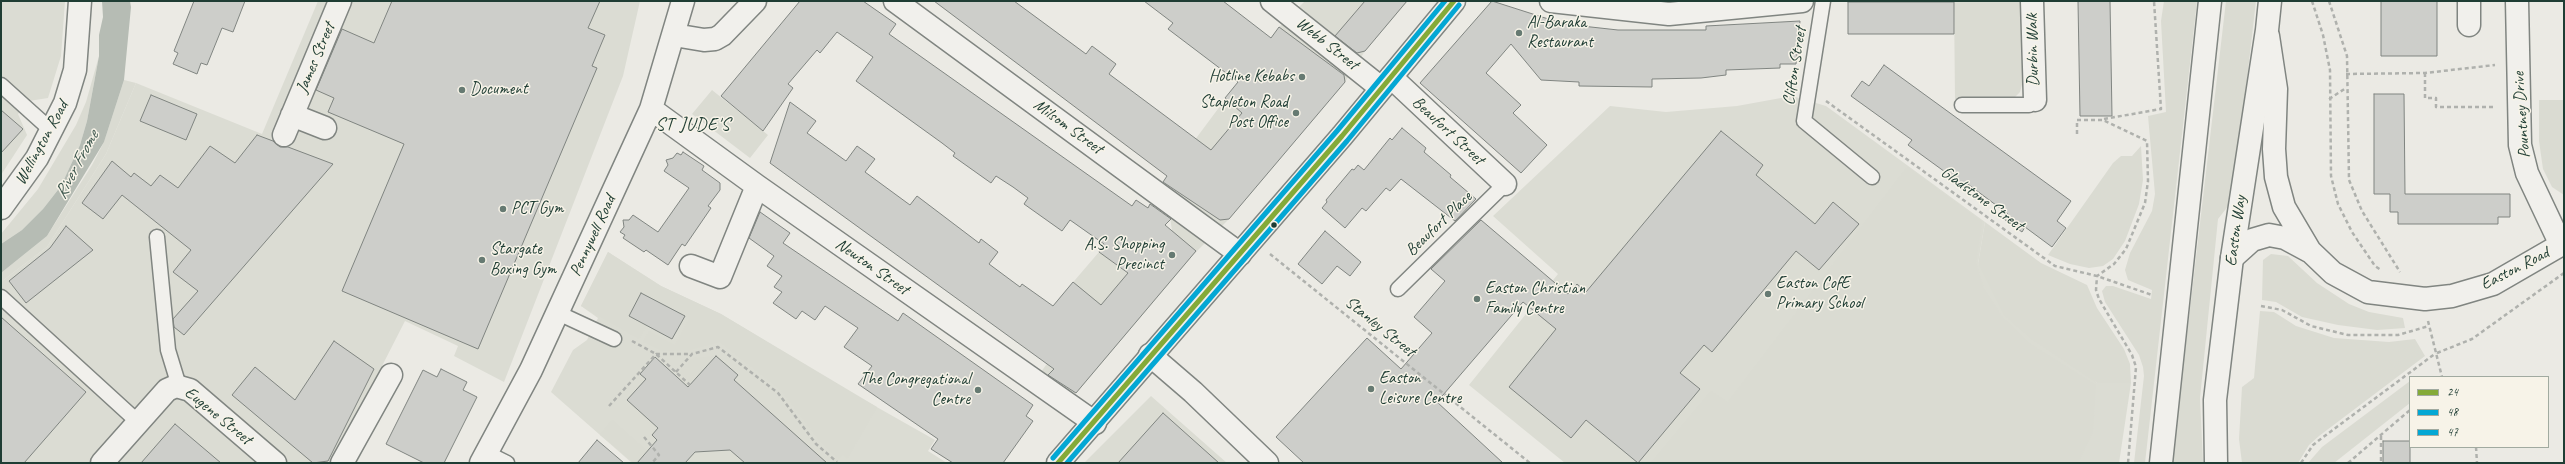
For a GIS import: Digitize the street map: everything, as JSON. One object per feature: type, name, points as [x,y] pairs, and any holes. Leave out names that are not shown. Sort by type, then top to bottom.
[{"type":"street","name":"Wellington Road","points":[[1,208],[17,189],[52,131],[65,103],[75,70],[80,1]]},
{"type":"street","name":"James Street","points":[[284,135],[340,1]]},
{"type":"street","points":[[674,35],[704,40],[715,39],[722,36],[755,1]]},
{"type":"street","name":"Milsom Street","points":[[895,1],[1246,247]]},
{"type":"street","name":"Webb Street","points":[[1272,1],[1386,82]]},
{"type":"street","points":[[1066,460],[1150,355],[1342,136],[1454,1]]},
{"type":"street","points":[[1550,1],[1669,14],[1802,1]]},
{"type":"street","name":"Durbin Walk","points":[[2032,1],[2034,100]]},
{"type":"street","points":[[2161,463],[2210,1]]},
{"type":"street","name":"Easton Way","points":[[2216,463],[2215,400],[2232,258],[2267,30],[2270,1]]},
{"type":"street","points":[[2469,1],[2469,25]]},
{"type":"street","name":"Pountney Drive","points":[[2517,1],[2520,145],[2526,173],[2563,244]]},
{"type":"street","name":"Pennywell Road","points":[[484,458],[531,370],[651,108],[674,35],[678,3]]},
{"type":"street","name":"Easton Road","points":[[2267,30],[2276,89],[2274,149],[2276,177],[2284,207],[2311,252]]},
{"type":"street","name":"Beaufort Street","points":[[1386,82],[1506,184]]},
{"type":"street","name":"Newton Street","points":[[651,108],[757,186],[1095,423]]},
{"type":"street","name":"James Street","points":[[292,115],[325,128]]},
{"type":"street","points":[[691,266],[720,277],[757,186]]},
{"type":"street","name":"Easton Road","points":[[2232,258],[2252,240],[2269,235],[2285,238],[2311,252],[2333,273],[2368,292],[2425,299],[2452,296],[2493,284],[2563,244]]},
{"type":"street","points":[[1150,355],[1193,392],[1267,463]]},
{"type":"street","points":[[342,463],[391,375]]},
{"type":"street","points":[[102,463],[167,390],[179,386]]},
{"type":"street","name":"Eugene Street","points":[[179,386],[190,390],[275,463]]},
{"type":"lane","name":"Clifton Street","points":[[1823,1],[1810,98],[1804,121],[1872,177]]},
{"type":"lane","points":[[1,85],[52,131]]},
{"type":"lane","points":[[1962,105],[2029,105],[2034,100]]},
{"type":"lane","name":"Beaufort Place","points":[[1398,289],[1506,184]]},
{"type":"lane","points":[[157,237],[168,350],[179,386]]},
{"type":"lane","points":[[1,297],[138,422]]},
{"type":"lane","points":[[558,313],[614,340]]},
{"type":"lane","points":[[484,458],[507,463]]},
{"type":"path","points":[[2077,134],[2077,120],[2104,120],[2161,108],[2154,1]]},
{"type":"path","points":[[2312,1],[2323,36],[2330,70],[2329,100],[2331,176],[2338,204],[2352,232],[2375,266],[2386,273]]},
{"type":"path","points":[[2329,1],[2347,56],[2346,88],[2349,180],[2362,211],[2401,274],[2406,277]]},
{"type":"path","points":[[2346,74],[2425,73],[2518,63]]},
{"type":"path","points":[[2425,73],[2425,98],[2436,98],[2436,107],[2519,107]]},
{"type":"path","points":[[2329,100],[2346,88]]},
{"type":"path","name":"Gladstone Street","points":[[1810,98],[1828,102],[2055,266],[2097,276],[2152,295]]},
{"type":"path","points":[[2104,120],[2147,141],[2148,181],[2145,203],[2126,249],[2114,264],[2097,276],[2099,299],[2132,355],[2136,367],[2128,463]]},
{"type":"path","name":"Stanley Street","points":[[1246,247],[1530,463]]},
{"type":"path","name":"Easton Road","points":[[2301,463],[2313,445],[2437,353],[2472,340],[2564,273]]},
{"type":"path","points":[[2261,306],[2282,310],[2311,326],[2348,335],[2398,335],[2429,326]]},
{"type":"path","points":[[609,406],[656,354],[692,354],[718,347],[778,393],[816,444],[836,462]]},
{"type":"path","points":[[2437,353],[2442,376]]},
{"type":"path","points":[[676,372],[692,354]]},
{"type":"path","points":[[2348,463],[2409,411]]},
{"type":"path","points":[[2381,435],[2381,463]]},
{"type":"path","points":[[644,437],[659,455],[652,463]]},
{"type":"path","points":[[2476,448],[2477,463]]},
{"type":"shaded area","points":[[1,1],[65,1],[61,56],[48,98],[29,101],[18,114],[27,135],[1,175]]},
{"type":"shaded area","points":[[318,1],[640,1],[623,76],[504,382],[454,356],[458,346],[405,321],[382,366],[400,376],[357,463],[1,463],[1,282],[47,247],[106,154],[136,83],[262,134]]},
{"type":"shaded area","points":[[1305,1],[1408,1],[1365,51],[1345,82],[1229,219],[1194,254],[1076,393],[1069,393],[1041,372],[1073,327],[1051,308],[1099,252],[1133,276],[1172,231],[1165,180],[1279,27]]},
{"type":"shaded area","points":[[1954,1],[2021,1],[2023,81],[2020,92],[2015,97],[1955,99]]},
{"type":"shaded area","points":[[2164,1],[2197,1],[2145,463],[2134,463],[2144,376],[2143,367],[2139,355],[2105,302],[2102,291],[2106,286],[2113,286],[2151,299],[2152,290],[2128,280],[2125,270],[2130,253],[2152,211],[2155,194],[2148,116],[2166,112],[2161,21]]},
{"type":"shaded area","points":[[2226,1],[2256,1],[2233,200],[2218,219],[2200,398],[2203,463],[2172,463]]},
{"type":"shaded area","points":[[99,56],[87,121],[80,145],[61,186],[43,209],[22,230],[1,244],[1,234],[38,189],[76,125],[86,102]]},
{"type":"shaded area","points":[[124,80],[136,83],[106,154],[47,247],[1,282],[1,273],[47,236],[92,165],[104,142]]},
{"type":"shaded area","points":[[712,90],[768,135],[750,158],[692,114]]},
{"type":"shaded area","name":"Easton CofE Primary School","points":[[1792,96],[1826,106],[1985,222],[1978,264],[2097,383],[2131,383],[2119,463],[1565,463],[1469,385],[1558,274],[1493,216],[1610,106],[1666,112],[1737,106]]},
{"type":"shaded area","points":[[2539,100],[2564,100],[2564,195],[2552,187],[2543,169],[2539,141]]},
{"type":"shaded area","points":[[2141,146],[2143,180],[2139,204],[2125,241],[2113,259],[2103,266],[2089,268],[2070,264],[2048,255],[2113,163],[2121,156],[2132,156]]},
{"type":"shaded area","points":[[1907,167],[1982,222],[1976,263],[1984,289],[2003,318],[2029,343],[2096,385],[2093,431],[2078,463],[1651,463],[1711,391],[1728,402]]},
{"type":"shaded area","points":[[1985,222],[2041,263],[2087,285],[2097,308],[2124,349],[2130,364],[2131,383],[2097,383],[2033,340],[2003,314],[1978,264]]},
{"type":"shaded area","points":[[608,252],[661,286],[721,314],[852,393],[935,440],[928,451],[947,463],[632,463],[551,392],[573,350],[587,340],[598,318],[581,306]]},
{"type":"shaded area","points":[[608,252],[661,286],[721,314],[877,407],[847,459],[843,455],[839,459],[820,441],[781,390],[720,342],[690,350],[661,351],[643,342],[649,331],[675,345],[689,319],[641,293],[629,315],[647,325],[639,339],[581,306]]},
{"type":"shaded area","points":[[2271,254],[2288,256],[2317,283],[2349,304],[2369,312],[2403,318],[2405,328],[2377,330],[2338,325],[2302,317],[2276,302],[2262,300],[2263,260]]},
{"type":"shaded area","points":[[2260,311],[2274,312],[2296,326],[2334,338],[2389,342],[2415,339],[2425,356],[2319,436],[2309,445],[2298,463],[2242,463],[2239,439],[2242,387],[2254,378]]},
{"type":"shaded area","points":[[716,356],[692,383],[680,372],[693,358]]},
{"type":"shaded area","points":[[2409,382],[2409,404],[2334,463],[2308,463],[2322,447]]},
{"type":"shaded area","points":[[1151,396],[1227,463],[1084,463]]},
{"type":"shaded area","points":[[612,420],[646,450],[635,463],[600,435]]},
{"type":"water","name":"River Frome","points":[[102,1],[130,1],[131,7],[124,80],[104,142],[47,236],[1,273],[1,244],[22,230],[43,209],[61,186],[80,145],[87,121],[99,56],[99,35],[103,17]]},
{"type":"building","points":[[194,1],[245,1],[233,32],[222,28],[207,65],[201,63],[197,74],[173,64],[178,53],[174,51]]},
{"type":"building","name":"Document","points":[[392,1],[600,1],[588,28],[605,35],[592,66],[597,68],[478,349],[342,291],[404,144],[328,112],[334,98],[316,90],[342,29],[374,43]]},
{"type":"building","points":[[800,1],[863,1],[896,24],[889,34],[1132,206],[1136,200],[1148,208],[1150,204],[1171,219],[1165,225],[1196,251],[1076,393],[1048,375],[1054,369],[770,163],[790,102],[816,121],[807,133],[846,161],[857,146],[875,159],[865,172],[910,205],[917,196],[979,243],[981,239],[998,252],[989,264],[1020,287],[1022,284],[1053,306],[1073,282],[1101,305],[1128,273],[1099,252],[1104,244],[1070,220],[1062,231],[1024,204],[1028,198],[1013,187],[996,176],[991,183],[953,156],[955,153],[942,143],[856,81],[873,57],[837,32],[820,53],[817,50],[788,84],[793,88],[763,131],[721,96]]},
{"type":"building","points":[[934,1],[1014,1],[1086,54],[1092,46],[1116,64],[1109,74],[1211,150],[1242,113],[1225,98],[1238,82],[1168,29],[1173,23],[1144,1],[1223,1],[1271,38],[1279,27],[1344,75],[1345,82],[1229,219],[1220,220],[1163,182],[1167,176]]},
{"type":"building","points":[[1365,1],[1407,1],[1365,51],[1357,53],[1335,36]]},
{"type":"building","points":[[1492,1],[1564,24],[1618,30],[1706,30],[1706,26],[1800,21],[1796,64],[1780,64],[1780,68],[1726,70],[1726,75],[1701,78],[1652,79],[1652,87],[1579,86],[1579,82],[1541,80],[1511,44],[1486,73],[1521,105],[1513,113],[1547,145],[1521,173],[1420,83]]},
{"type":"building","points":[[2078,1],[2110,1],[2112,116],[2080,116]]},
{"type":"building","points":[[2381,1],[2437,1],[2437,56],[2381,56]]},
{"type":"building","points":[[1848,2],[1954,2],[1954,34],[1848,34]]},
{"type":"building","points":[[1884,65],[2071,201],[2057,221],[2066,228],[2052,247],[2025,227],[2022,232],[2004,219],[2008,214],[1965,182],[1963,185],[1908,145],[1912,140],[1851,96],[1862,81],[1869,86]]},
{"type":"building","points":[[2374,94],[2404,94],[2405,194],[2510,194],[2510,217],[2498,217],[2498,224],[2398,224],[2398,212],[2390,212],[2390,194],[2374,194]]},
{"type":"building","points":[[151,95],[197,114],[186,140],[140,121]]},
{"type":"building","points":[[1,110],[23,129],[1,153]]},
{"type":"building","points":[[1402,128],[1426,148],[1424,152],[1476,199],[1455,221],[1401,179],[1390,191],[1386,188],[1366,211],[1362,208],[1345,228],[1322,208],[1327,202],[1326,200],[1352,169],[1354,170],[1358,165],[1364,170],[1390,138],[1392,140]]},
{"type":"building","points":[[1721,131],[1763,165],[1756,175],[1815,224],[1833,202],[1859,224],[1819,270],[1796,251],[1712,352],[1704,345],[1680,373],[1700,389],[1638,463],[1586,420],[1571,438],[1509,387],[1556,329],[1523,302],[1437,402],[1503,463],[1304,463],[1276,437],[1367,338],[1401,369],[1432,333],[1414,317],[1445,281],[1431,269],[1481,220],[1568,294],[1577,284],[1586,292]]},
{"type":"building","points":[[257,135],[273,141],[280,147],[288,147],[333,164],[184,335],[174,327],[173,319],[198,291],[173,272],[191,250],[122,195],[103,219],[82,203],[112,161],[131,177],[134,173],[151,186],[160,175],[178,188],[210,146],[235,163]]},
{"type":"building","points":[[683,152],[704,166],[702,170],[720,183],[720,190],[708,206],[711,208],[685,246],[682,244],[668,265],[646,250],[644,252],[623,238],[625,235],[620,232],[624,227],[623,220],[629,220],[633,215],[658,232],[689,188],[664,171],[668,165],[666,160],[673,158],[677,153],[681,155]]},
{"type":"building","points":[[760,212],[790,233],[783,243],[898,321],[903,313],[1033,405],[1026,416],[1033,421],[1003,463],[953,463],[931,449],[938,439],[858,384],[872,366],[844,347],[858,328],[825,306],[815,320],[802,311],[796,319],[773,303],[782,292],[774,287],[782,276],[767,266],[774,256],[749,238]]},
{"type":"building","points":[[66,226],[93,250],[26,303],[9,281],[50,248]]},
{"type":"building","points":[[1325,231],[1361,262],[1350,276],[1337,266],[1322,284],[1298,264]]},
{"type":"building","points":[[641,293],[685,316],[672,339],[629,316]]},
{"type":"building","points":[[1,317],[86,392],[24,463],[1,463]]},
{"type":"building","points":[[334,341],[374,369],[328,461],[313,463],[232,395],[255,367],[295,400]]},
{"type":"building","points":[[716,356],[738,375],[734,380],[827,463],[745,463],[730,450],[695,452],[685,463],[637,463],[657,440],[652,435],[658,428],[627,400],[646,379],[640,374],[655,357],[688,387]]},
{"type":"building","points":[[441,369],[467,382],[463,390],[477,397],[444,463],[424,463],[386,444],[423,370],[437,377]]},
{"type":"building","points":[[1163,413],[1219,463],[1118,463]]},
{"type":"building","points":[[175,424],[221,463],[141,463]]},
{"type":"building","points":[[597,440],[624,463],[578,463]]},
{"type":"building","points":[[2383,441],[2409,441],[2410,463],[2383,463]]},
{"type":"transit line","name":"47","points":[[1053,458],[1337,131],[1445,1]]},
{"type":"transit line","name":"24","points":[[1058,463],[1342,136],[1454,1]]},
{"type":"transit line","name":"48","points":[[1067,463],[1347,141],[1459,5]]},
{"type":"place","name":"Al-Baraka Restaurant","points":[[1519,33]]},
{"type":"place","name":"Hotline Kebabs","points":[[1302,77]]},
{"type":"place","name":"Document","points":[[462,90]]},
{"type":"place","name":"Stapleton Road Post Office","points":[[1296,113]]},
{"type":"place","name":"PCT Gym","points":[[503,209]]},
{"type":"place","name":"A.S. Shopping Precinct","points":[[1172,255]]},
{"type":"place","name":"Stargate Boxing Gym","points":[[482,260]]},
{"type":"place","name":"Easton CofE Primary School","points":[[1768,294]]},
{"type":"place","name":"Easton Christian Family Centre","points":[[1477,299]]},
{"type":"place","name":"Easton Leisure Centre","points":[[1371,389]]},
{"type":"place","name":"The Congregational Centre","points":[[978,390]]},
{"type":"district","name":"ST JUDE'S","points":[[693,125]]}]
